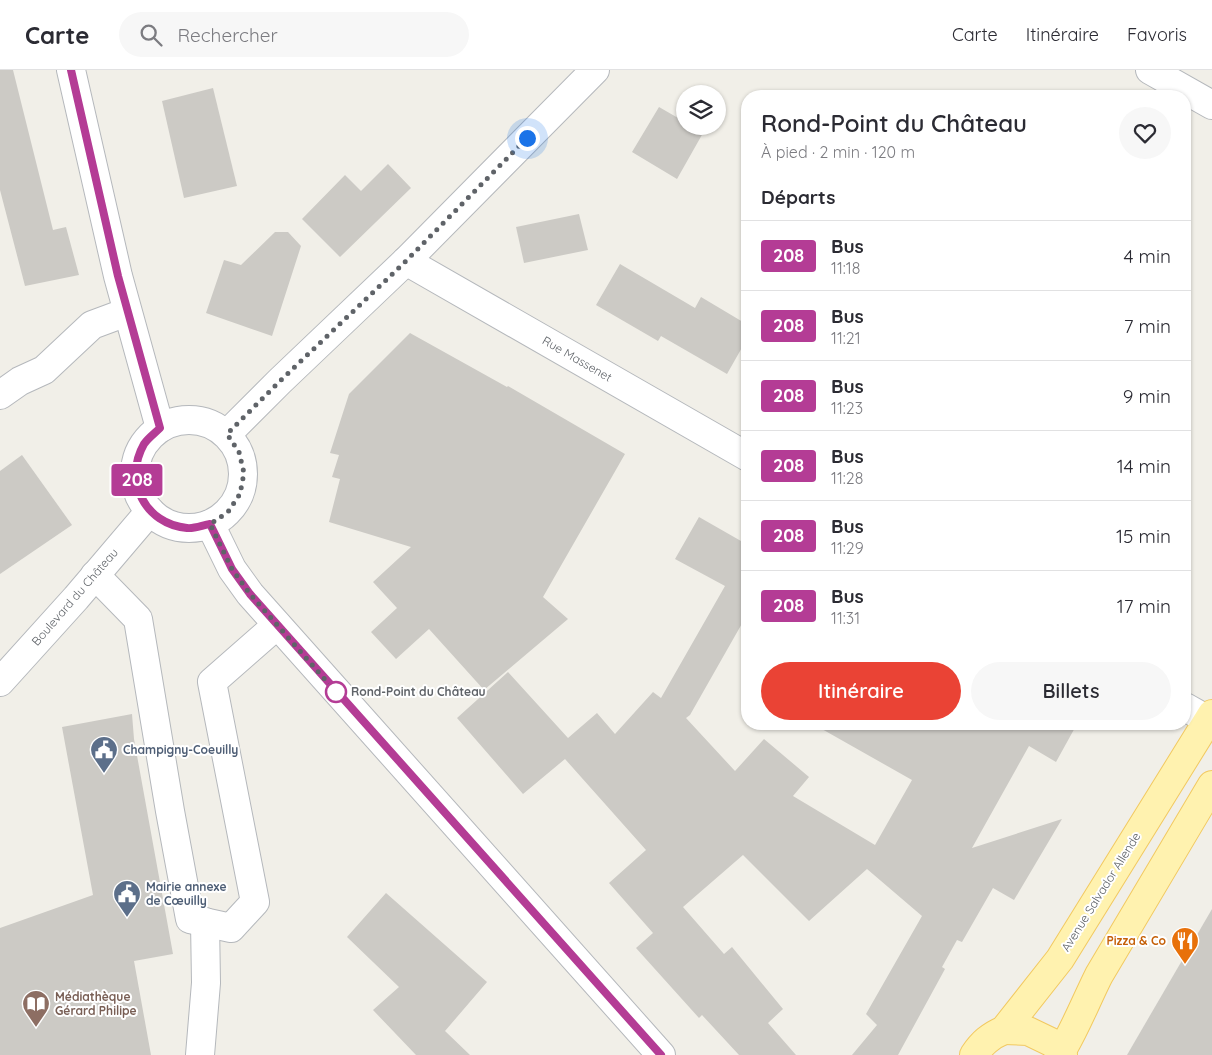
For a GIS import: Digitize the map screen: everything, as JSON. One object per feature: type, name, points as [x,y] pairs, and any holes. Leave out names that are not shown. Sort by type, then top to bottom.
[{"type":"main road","name":"Avenue Salvador Allende","points":[[974,1055],[992,1035],[1004,1030],[1060,958],[1202,714]]},
{"type":"main road","points":[[1004,1030],[1028,1031],[1053,1043],[1062,1053],[1099,975],[1212,785]]},
{"type":"street","points":[[71,70],[127,312],[160,428]]},
{"type":"street","points":[[227,434],[406,261],[595,70]]},
{"type":"street","points":[[1150,70],[1185,90]]},
{"type":"street","points":[[1191,93],[1212,105]]},
{"type":"street","name":"Rue Massenet","points":[[406,261],[741,453]]},
{"type":"street","points":[[0,395],[20,381],[44,370],[92,325],[127,312]]},
{"type":"street","points":[[183,420],[206,422],[227,434],[239,452],[244,473],[240,494],[228,512],[210,524],[188,528],[167,523],[150,511],[137,489],[136,464],[144,443],[160,428],[183,420]]},
{"type":"street","name":"Boulevard du Château","points":[[0,682],[150,511]]},
{"type":"street","points":[[210,524],[232,569],[250,594],[661,1055]]},
{"type":"street","points":[[95,575],[138,619],[190,919],[231,928],[255,902],[212,682],[277,625]]},
{"type":"street","points":[[200,1055],[206,983],[205,922]]},
{"type":"building","points":[[0,70],[13,70],[53,230],[66,227],[79,275],[25,286],[0,190]]},
{"type":"building","points":[[213,88],[237,186],[184,198],[162,101]]},
{"type":"building","points":[[659,107],[676,117],[676,135],[702,135],[677,179],[632,152]]},
{"type":"building","points":[[388,164],[411,188],[340,257],[302,219],[345,175],[361,191]]},
{"type":"building","points":[[579,214],[588,250],[524,263],[516,227]]},
{"type":"building","points":[[275,232],[288,232],[301,246],[272,336],[206,313],[224,260],[241,265]]},
{"type":"building","points":[[620,264],[695,308],[701,297],[741,321],[741,349],[727,374],[661,336],[658,341],[596,305]]},
{"type":"building","points":[[410,333],[508,386],[625,454],[543,597],[568,619],[484,690],[429,629],[396,659],[371,632],[397,608],[373,582],[411,547],[329,522],[340,479],[332,477],[339,455],[330,453],[349,394]]},
{"type":"building","points":[[22,455],[72,525],[0,574],[0,471]]},
{"type":"building","points":[[699,517],[741,541],[741,625],[690,715],[686,718],[735,771],[764,739],[809,777],[793,796],[875,845],[912,780],[824,730],[1074,730],[1056,762],[1029,746],[972,848],[1062,819],[1014,900],[993,888],[962,942],[957,940],[942,967],[945,969],[898,1055],[852,1055],[877,1025],[866,1014],[922,916],[867,869],[809,921],[743,855],[683,907],[724,954],[732,947],[783,1009],[768,1023],[796,1055],[739,1055],[702,1015],[699,1018],[636,948],[653,933],[609,883],[646,850],[565,759],[523,794],[457,718],[508,672],[568,738],[597,713],[615,734],[653,692],[661,698],[725,586],[675,559]]},
{"type":"building","points":[[132,714],[134,739],[173,954],[134,961],[151,1055],[0,1055],[0,928],[93,895],[62,727]]},
{"type":"building","points":[[386,893],[487,982],[445,1031],[470,1055],[416,1055],[373,1010],[399,987],[347,937]]},
{"type":"building","points":[[1212,909],[1212,1055],[1127,1055],[1145,1024]]},
{"type":"bus line","name":"208","points":[[71,70],[118,276],[160,428],[144,443],[136,464],[137,489],[150,511],[167,523],[188,528],[210,524],[232,569],[250,594],[661,1055]]},
{"type":"place","name":"Rond-Point du Château","points":[[336,692]]},
{"type":"place","name":"Champigny-Coeuilly","points":[[104,774]]},
{"type":"place","name":"Mairie annexe de Cœuilly","points":[[127,918]]},
{"type":"place","name":"Pizza & Co","points":[[1185,965]]},
{"type":"place","name":"Médiathèque Gérard Philipe","points":[[36,1028]]},
{"type":"route","points":[[336,692],[250,594],[232,569],[210,524],[228,512],[240,494],[244,473],[239,452],[227,434],[406,261],[527,138]]}]
